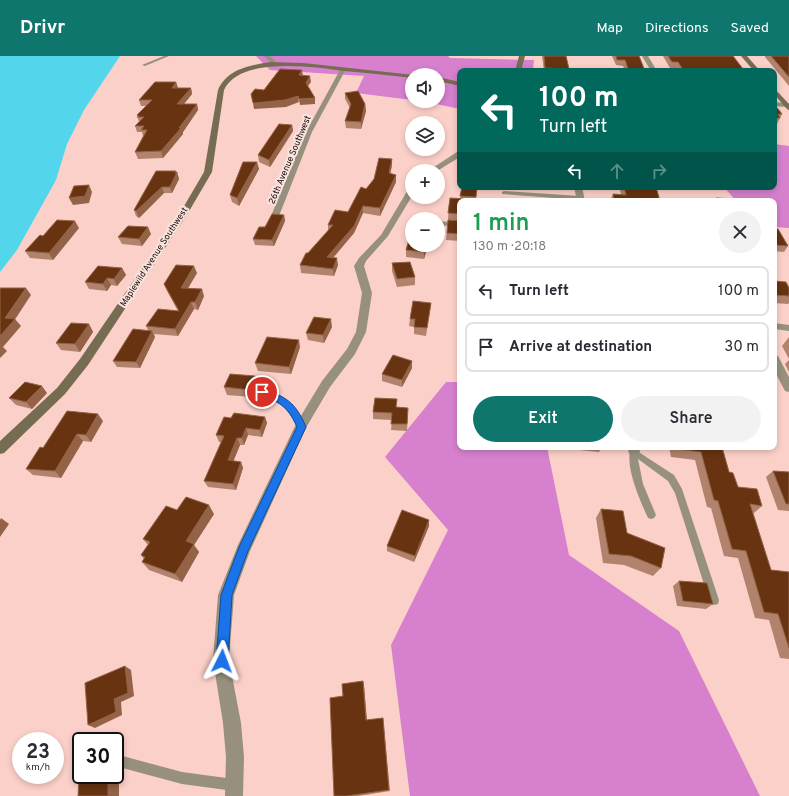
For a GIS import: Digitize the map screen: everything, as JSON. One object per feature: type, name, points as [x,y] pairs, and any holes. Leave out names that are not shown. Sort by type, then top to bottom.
[{"type":"street","points":[[267,56],[275,64]]},
{"type":"street","points":[[519,68],[522,56]]},
{"type":"street","points":[[645,56],[652,68]]},
{"type":"street","points":[[744,56],[754,68]]},
{"type":"street","name":"Maplewild Avenue Southwest","points":[[0,449],[61,391],[84,362],[147,270],[195,194],[208,172],[222,84],[239,72],[257,66],[275,64],[302,65],[405,75]]},
{"type":"street","name":"26th Avenue Southwest","points":[[275,216],[309,132],[343,69]]},
{"type":"street","points":[[445,81],[457,83]]},
{"type":"street","points":[[777,93],[788,106]]},
{"type":"street","points":[[777,104],[788,106]]},
{"type":"street","points":[[444,164],[457,156]]},
{"type":"street","points":[[234,791],[235,757],[232,723],[221,660],[226,595],[243,550],[301,427],[326,384],[351,351],[361,332],[365,310],[366,292],[359,266],[362,260],[384,236],[405,202]]},
{"type":"street","points":[[777,326],[789,328]]},
{"type":"street","points":[[777,365],[789,388]]},
{"type":"lane","points":[[144,65],[167,56]]},
{"type":"lane","points":[[504,193],[558,198]]},
{"type":"lane","points":[[445,224],[457,225]]},
{"type":"lane","points":[[262,392],[279,398],[289,405],[296,414],[301,427]]},
{"type":"lane","points":[[652,516],[632,457],[634,450],[671,478],[676,487],[714,600]]},
{"type":"lane","points":[[124,762],[234,791]]},
{"type":"shaded area","points":[[256,56],[448,56],[450,58],[534,60],[533,68],[457,68],[457,108],[445,106],[445,68],[405,68],[405,99],[356,93],[364,76],[270,70]]},
{"type":"shaded area","points":[[777,144],[789,146],[789,228],[777,227],[777,198],[733,198],[727,190],[777,190]]},
{"type":"shaded area","points":[[446,382],[457,382],[457,450],[548,450],[569,555],[679,631],[760,796],[410,796],[391,645],[448,530],[385,457]]},
{"type":"water","points":[[0,56],[120,56],[84,110],[67,144],[56,180],[17,250],[0,272]]},
{"type":"building","points":[[544,56],[566,56],[569,68],[545,68]]},
{"type":"building","points":[[616,56],[639,56],[644,68],[628,68],[625,60],[617,60]]},
{"type":"building","points":[[668,56],[733,56],[742,68],[682,68],[678,62],[672,62]]},
{"type":"building","points":[[771,56],[789,56],[789,77]]},
{"type":"building","points":[[280,69],[302,70],[299,75],[310,76],[306,83],[315,98],[299,99],[298,96],[285,100],[253,103],[251,94],[255,89],[264,90]]},
{"type":"building","points":[[155,82],[176,82],[172,88],[191,88],[177,104],[197,104],[179,128],[181,128],[161,151],[135,152],[147,130],[141,130],[144,126],[135,126],[144,117],[137,117],[139,116],[137,115],[152,100],[139,100]]},
{"type":"building","points":[[358,91],[365,104],[361,122],[345,121],[351,104],[345,93]]},
{"type":"building","points":[[777,108],[782,114],[778,114],[780,118],[777,118]]},
{"type":"building","points":[[279,124],[292,125],[269,160],[258,155]]},
{"type":"building","points":[[379,158],[392,159],[389,173],[396,175],[380,208],[363,206],[354,226],[327,257],[337,258],[333,269],[300,265],[306,253],[308,253],[333,225],[328,225],[335,210],[348,212],[361,187],[366,189],[374,179]]},
{"type":"building","points":[[243,162],[257,162],[237,198],[230,195]]},
{"type":"building","points":[[156,171],[177,172],[170,187],[162,187],[136,211],[134,210]]},
{"type":"building","points":[[89,185],[85,196],[69,198],[74,186]]},
{"type":"building","points":[[461,190],[477,190],[476,197],[460,196]]},
{"type":"building","points":[[625,190],[657,190],[659,198],[614,198],[613,194],[626,195]]},
{"type":"building","points":[[450,198],[457,198],[457,214],[448,213]]},
{"type":"building","points":[[272,214],[284,215],[272,240],[253,239],[259,227],[265,227]]},
{"type":"building","points":[[57,220],[75,221],[49,253],[25,251],[40,235],[43,236]]},
{"type":"building","points":[[448,220],[457,221],[457,234],[447,233]]},
{"type":"building","points":[[128,226],[148,227],[139,239],[118,237]]},
{"type":"building","points":[[777,229],[778,229],[788,246],[777,245]]},
{"type":"building","points":[[410,262],[415,277],[397,279],[392,263]]},
{"type":"building","points":[[176,265],[194,266],[181,288],[202,289],[195,302],[191,302],[175,329],[146,326],[158,309],[179,311],[164,284]]},
{"type":"building","points":[[98,266],[122,268],[114,279],[107,278],[103,284],[85,282]]},
{"type":"building","points":[[777,281],[786,282],[789,288],[789,296],[777,295]]},
{"type":"building","points":[[0,288],[26,288],[5,318],[15,319],[0,336]]},
{"type":"building","points":[[413,301],[431,303],[427,328],[414,327],[415,319],[410,319]]},
{"type":"building","points":[[314,317],[331,319],[323,335],[306,333]]},
{"type":"building","points":[[71,323],[89,324],[75,344],[56,343]]},
{"type":"building","points":[[133,329],[152,331],[136,362],[113,361]]},
{"type":"building","points":[[267,337],[299,340],[289,367],[255,363]]},
{"type":"building","points":[[393,355],[412,361],[402,380],[382,374]]},
{"type":"building","points":[[230,374],[255,376],[250,390],[224,387]]},
{"type":"building","points":[[25,382],[42,386],[26,402],[9,398]]},
{"type":"building","points":[[375,398],[397,399],[396,407],[408,408],[407,424],[391,424],[392,413],[373,412]]},
{"type":"building","points":[[67,411],[98,414],[86,435],[77,434],[55,471],[26,469],[40,447],[43,448]]},
{"type":"building","points":[[234,413],[265,417],[260,430],[246,428],[242,438],[237,438],[228,460],[241,462],[233,484],[204,481],[224,436],[216,435],[224,417],[231,418]]},
{"type":"building","points":[[685,450],[723,450],[729,472],[733,473],[738,487],[757,489],[762,506],[750,504],[771,570],[789,572],[789,648],[778,614],[764,612],[746,551],[732,549],[718,501],[714,500],[701,452]]},
{"type":"building","points":[[773,471],[789,472],[789,504],[786,504]]},
{"type":"building","points":[[186,497],[209,505],[186,541],[194,544],[175,574],[142,562],[145,557],[141,555],[150,542],[143,539],[166,506],[177,510]]},
{"type":"building","points":[[601,509],[623,511],[627,533],[665,548],[661,568],[631,556],[609,554]]},
{"type":"building","points":[[402,510],[429,520],[415,556],[387,546]]},
{"type":"building","points":[[679,581],[707,583],[713,604],[683,601]]},
{"type":"building","points":[[125,666],[128,693],[114,699],[116,712],[88,725],[85,683]]},
{"type":"building","points":[[363,681],[366,720],[383,718],[389,790],[346,796],[334,796],[330,698],[343,696],[342,684]]},
{"type":"building","points":[[79,784],[108,784],[108,796],[78,796]]},
{"type":"route","points":[[222,661],[226,595],[243,550],[301,427],[296,414],[289,405],[279,398],[262,392]]}]
